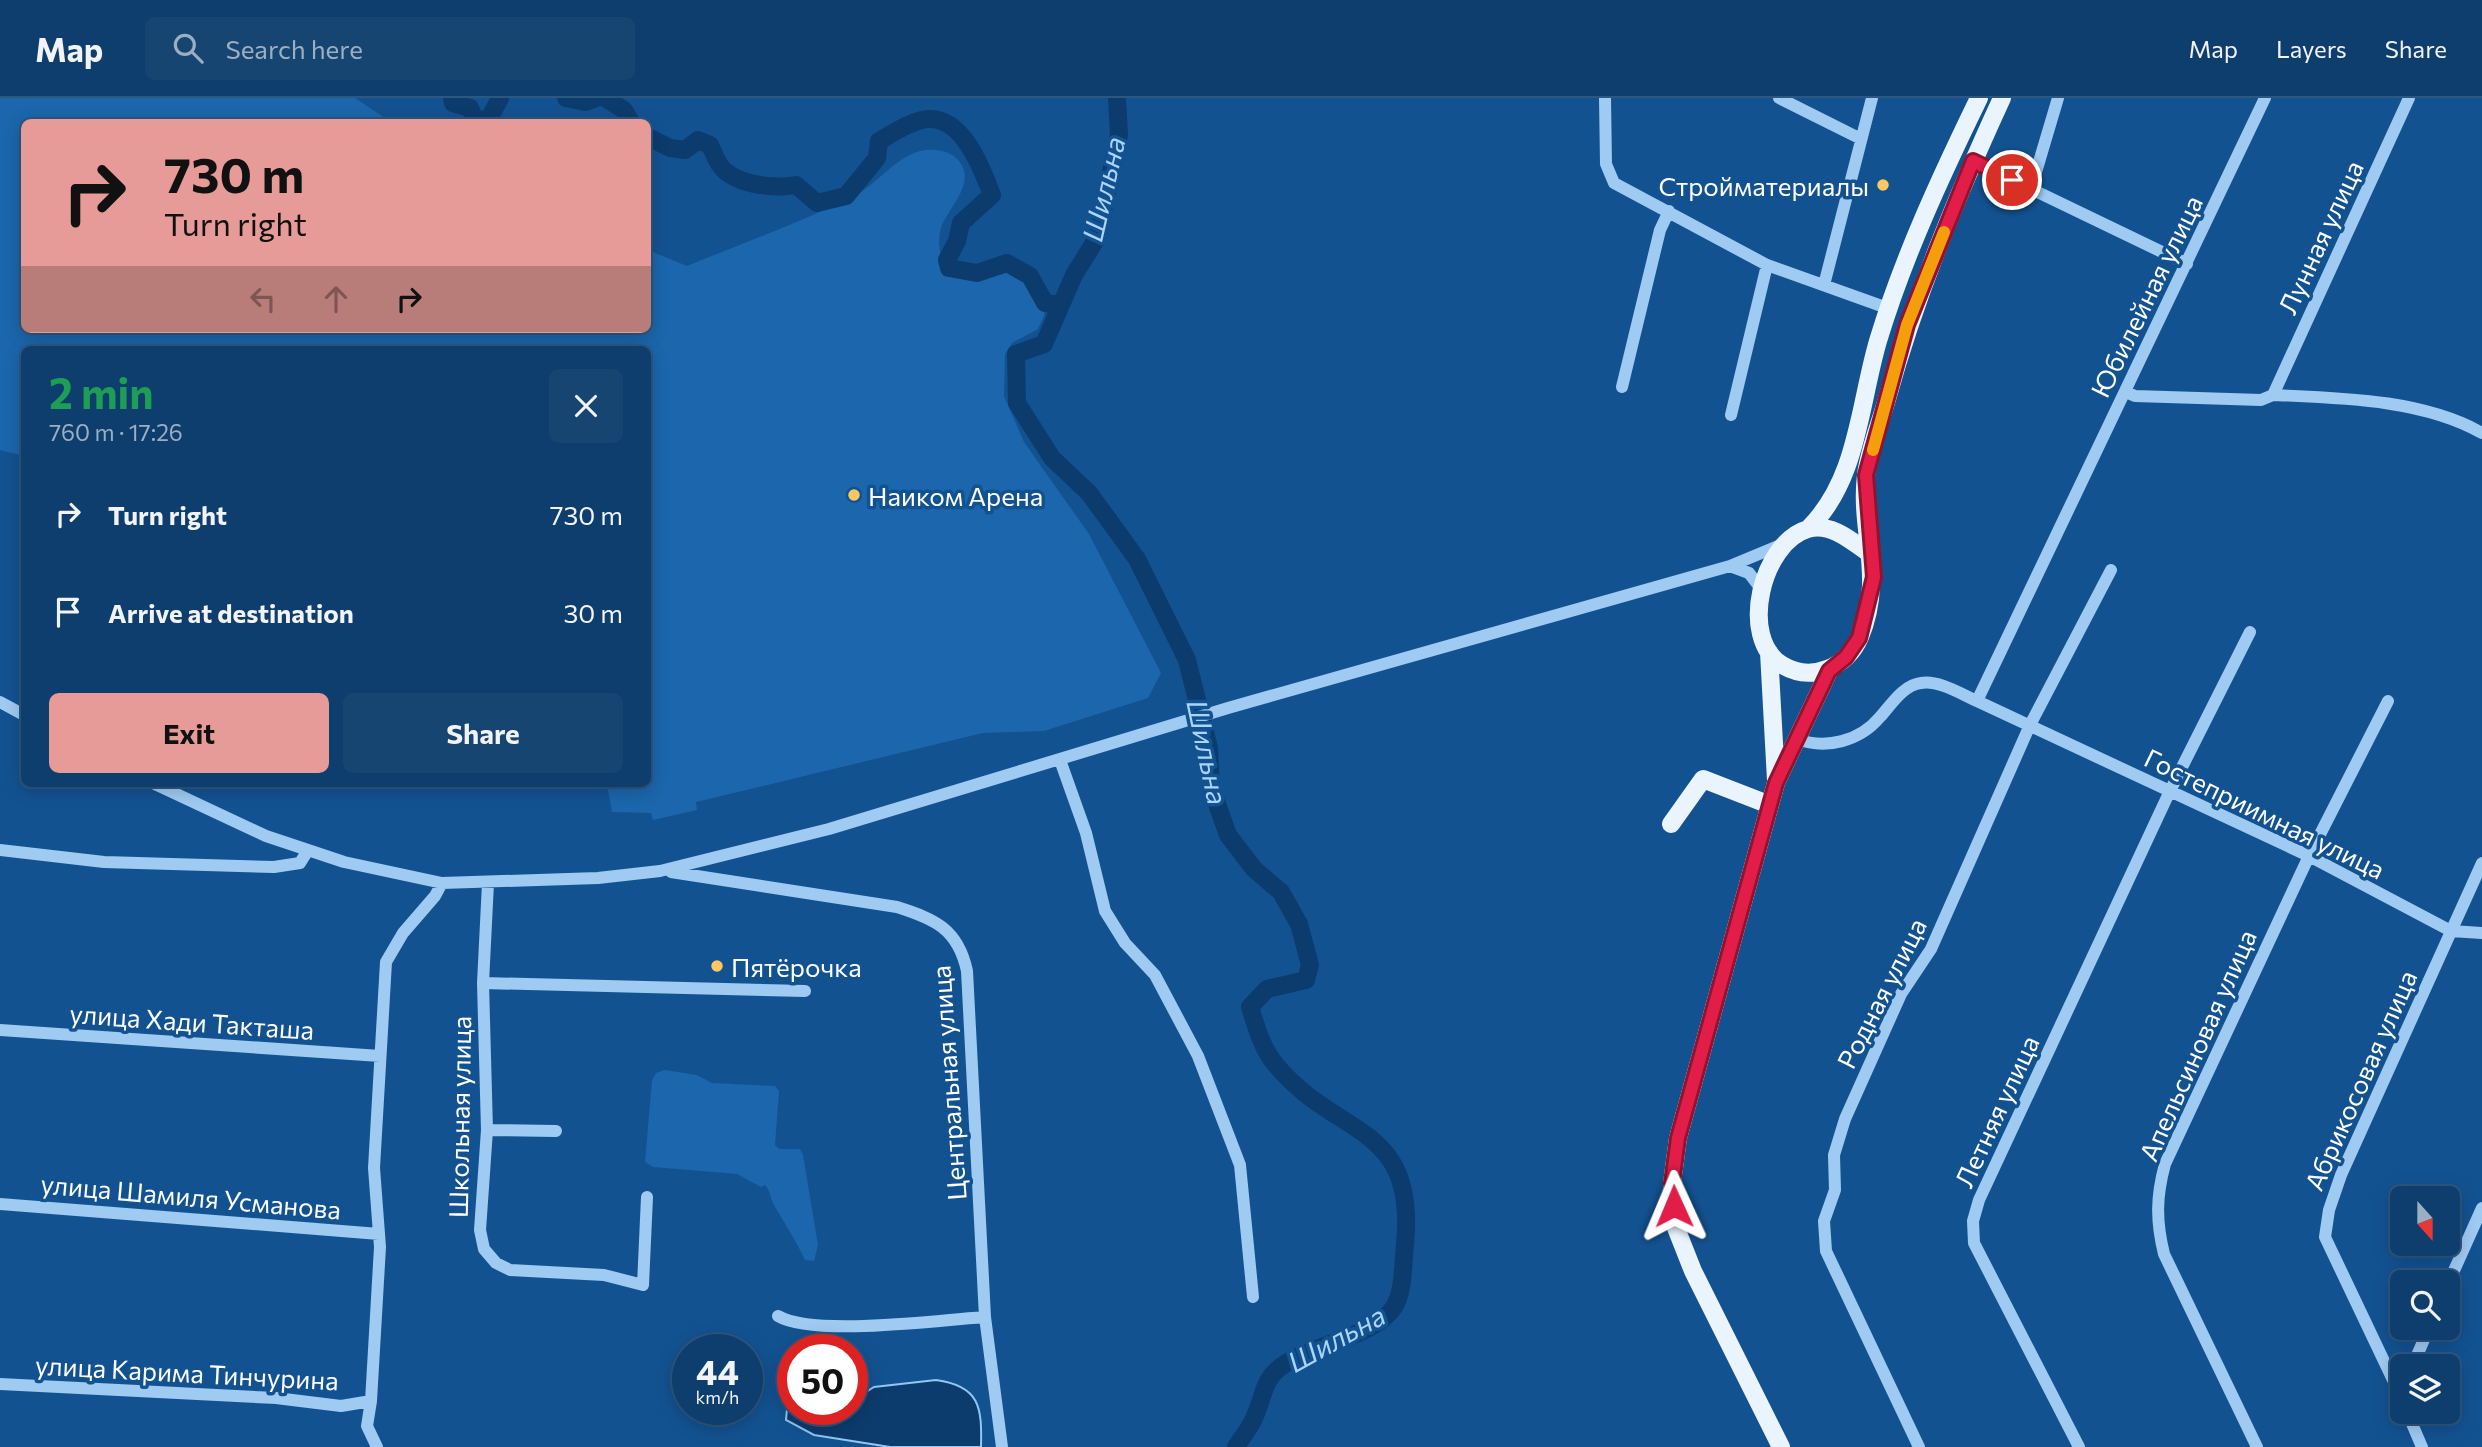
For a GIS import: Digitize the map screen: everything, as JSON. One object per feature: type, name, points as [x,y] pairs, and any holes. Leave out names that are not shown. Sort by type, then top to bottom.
[{"type":"main road","points":[[1829,671],[1805,672],[1782,665],[1763,646],[1758,620],[1762,590],[1771,562],[1785,544],[1808,528],[1829,508],[1844,478],[1879,340],[1890,309],[1948,163],[1979,98]]},
{"type":"main road","points":[[1781,1447],[1693,1270],[1676,1228],[1672,1183],[1678,1138],[1776,783],[1829,671],[1846,657],[1859,638],[1874,577],[1870,554],[1866,475],[1907,325],[1973,161],[2002,98]]},
{"type":"main road","points":[[1808,528],[1842,533],[1870,554]]},
{"type":"main road","points":[[1769,652],[1776,783]]},
{"type":"main road","points":[[1671,824],[1703,779],[1770,805]]},
{"type":"street","points":[[1605,98],[1606,164],[1614,183],[1767,265],[1890,309]]},
{"type":"street","points":[[1779,98],[1861,139]]},
{"type":"street","points":[[1824,285],[1872,98]]},
{"type":"street","points":[[2031,189],[2058,98]]},
{"type":"street","name":"Юбилейная улица","points":[[1977,701],[2266,98]]},
{"type":"street","name":"Лунная улица","points":[[2273,395],[2409,98]]},
{"type":"street","points":[[1973,161],[2186,264]]},
{"type":"street","points":[[1622,387],[1660,230],[1669,211]]},
{"type":"street","points":[[1731,415],[1767,265]]},
{"type":"street","points":[[2126,392],[2136,396],[2261,400],[2273,395],[2393,404],[2469,426],[2482,433]]},
{"type":"street","points":[[161,787],[266,836],[344,862],[442,883],[598,878],[660,871],[829,829],[1228,708],[1730,566],[1785,544]]},
{"type":"street","points":[[1730,566],[1749,573],[1762,590]]},
{"type":"street","name":"Родная улица","points":[[1919,1447],[1826,1251],[1824,1221],[1835,1190],[1834,1155],[1845,1119],[1900,994],[1931,949],[2030,725],[2111,570]]},
{"type":"street","name":"Летняя улица","points":[[2079,1447],[1974,1244],[1973,1221],[1979,1199],[2169,793],[2250,632]]},
{"type":"street","name":"Гостеприимная улица","points":[[1797,738],[1823,745],[1849,740],[1878,720],[1895,698],[1919,683],[1933,684],[2030,725],[2169,793],[2309,856],[2451,931],[2482,933]]},
{"type":"street","name":"Апельсиновая улица","points":[[2257,1447],[2164,1254],[2156,1222],[2157,1193],[2165,1164],[2309,856],[2388,701]]},
{"type":"street","points":[[0,702],[21,713]]},
{"type":"street","points":[[1060,760],[1086,833],[1105,911],[1125,943],[1155,975],[1198,1056],[1240,1165],[1253,1297]]},
{"type":"street","points":[[0,850],[104,862],[274,867],[300,863],[308,850]]},
{"type":"street","points":[[729,855],[722,869],[730,881]]},
{"type":"street","name":"Абрикосовая улица","points":[[2390,1370],[2325,1237],[2329,1210],[2341,1175],[2482,863]]},
{"type":"street","name":"Центральная улица","points":[[660,871],[897,907],[925,916],[957,940],[967,971],[985,1317],[1002,1447]]},
{"type":"street","points":[[377,1447],[367,1426],[371,1401],[379,1234],[374,1168],[386,962],[403,933],[435,896],[442,883]]},
{"type":"street","name":"Школьная улица","points":[[488,883],[483,983],[487,1130],[480,1230],[484,1249],[496,1263],[510,1270],[604,1275],[643,1285],[647,1197]]},
{"type":"street","name":"Школьная улица","points":[[483,983],[804,991]]},
{"type":"street","name":"улица Хади Такташа","points":[[0,1030],[380,1056]]},
{"type":"street","points":[[487,1130],[556,1131]]},
{"type":"street","name":"улица Шамиля Усманова","points":[[0,1204],[379,1234]]},
{"type":"street","points":[[2454,1270],[2482,1208]]},
{"type":"street","points":[[778,1316],[797,1324],[860,1325],[985,1317]]},
{"type":"street","name":"улица Карима Тинчурина","points":[[0,1384],[276,1398],[341,1406],[371,1401]]},
{"type":"street","points":[[2412,1424],[2422,1447]]},
{"type":"shaded area","name":"Наиком Арена","points":[[0,98],[355,98],[386,119],[21,119],[21,333],[651,333],[651,251],[687,266],[797,222],[859,193],[911,154],[941,151],[956,157],[964,169],[965,178],[941,228],[940,249],[945,270],[976,279],[995,273],[1018,272],[1034,279],[1042,287],[1046,298],[1044,316],[1038,329],[1012,343],[1005,354],[1004,396],[1024,442],[1089,534],[1161,673],[1148,698],[1044,731],[983,733],[696,802],[697,810],[653,820],[651,813],[612,812],[608,787],[651,787],[651,346],[21,346],[21,455],[0,450]]},
{"type":"shaded area","points":[[665,1070],[697,1075],[712,1083],[775,1086],[779,1091],[775,1145],[779,1149],[800,1149],[803,1155],[818,1245],[814,1261],[805,1260],[765,1185],[761,1187],[737,1174],[653,1167],[645,1162],[652,1080],[656,1073]]},
{"type":"shaded area","points":[[936,1380],[962,1387],[970,1393],[979,1410],[981,1447],[890,1447],[814,1435],[795,1425],[868,1425],[868,1391],[874,1387]]},
{"type":"waterway","points":[[452,98],[453,103],[470,108],[475,119]]},
{"type":"waterway","points":[[489,119],[500,98]]},
{"type":"waterway","points":[[566,98],[585,102],[596,98]]},
{"type":"waterway","points":[[605,98],[624,110],[629,119]]},
{"type":"waterway","name":"Шильна","points":[[1117,98],[1119,135],[1097,238],[1074,275],[1044,344],[1016,354],[1017,403],[1052,458],[1089,493],[1137,559],[1187,660],[1209,748],[1211,787],[1228,835],[1254,869],[1281,892],[1299,924],[1310,965],[1306,980],[1267,989],[1250,1007],[1263,1045],[1271,1059],[1299,1089],[1368,1136],[1385,1153],[1398,1175],[1405,1204],[1402,1277],[1400,1293],[1394,1307],[1372,1326],[1294,1359],[1276,1371],[1267,1382],[1253,1420],[1236,1447]]},
{"type":"waterway","points":[[651,138],[670,148],[685,150],[698,140],[710,145],[719,165],[731,175],[758,185],[796,185],[817,203],[846,196],[877,158],[879,141],[917,121],[942,121],[953,127],[970,147],[992,195],[961,223],[957,241],[947,260],[949,268],[977,273],[1007,263],[1030,276],[1045,303],[1059,305]]},
{"type":"slow traffic","points":[[1873,450],[1907,325],[1944,232]]},
{"type":"place","name":"Стройматериалы","points":[[1883,185]]},
{"type":"place","name":"Наиком Арена","points":[[854,495]]},
{"type":"place","name":"Пятёрочка","points":[[717,966]]},
{"type":"route","points":[[1674,1206],[1672,1183],[1678,1138],[1776,783],[1829,671],[1846,657],[1859,638],[1870,603],[1874,577],[1870,554],[1866,475],[1907,325],[1973,161],[2012,180]]}]
